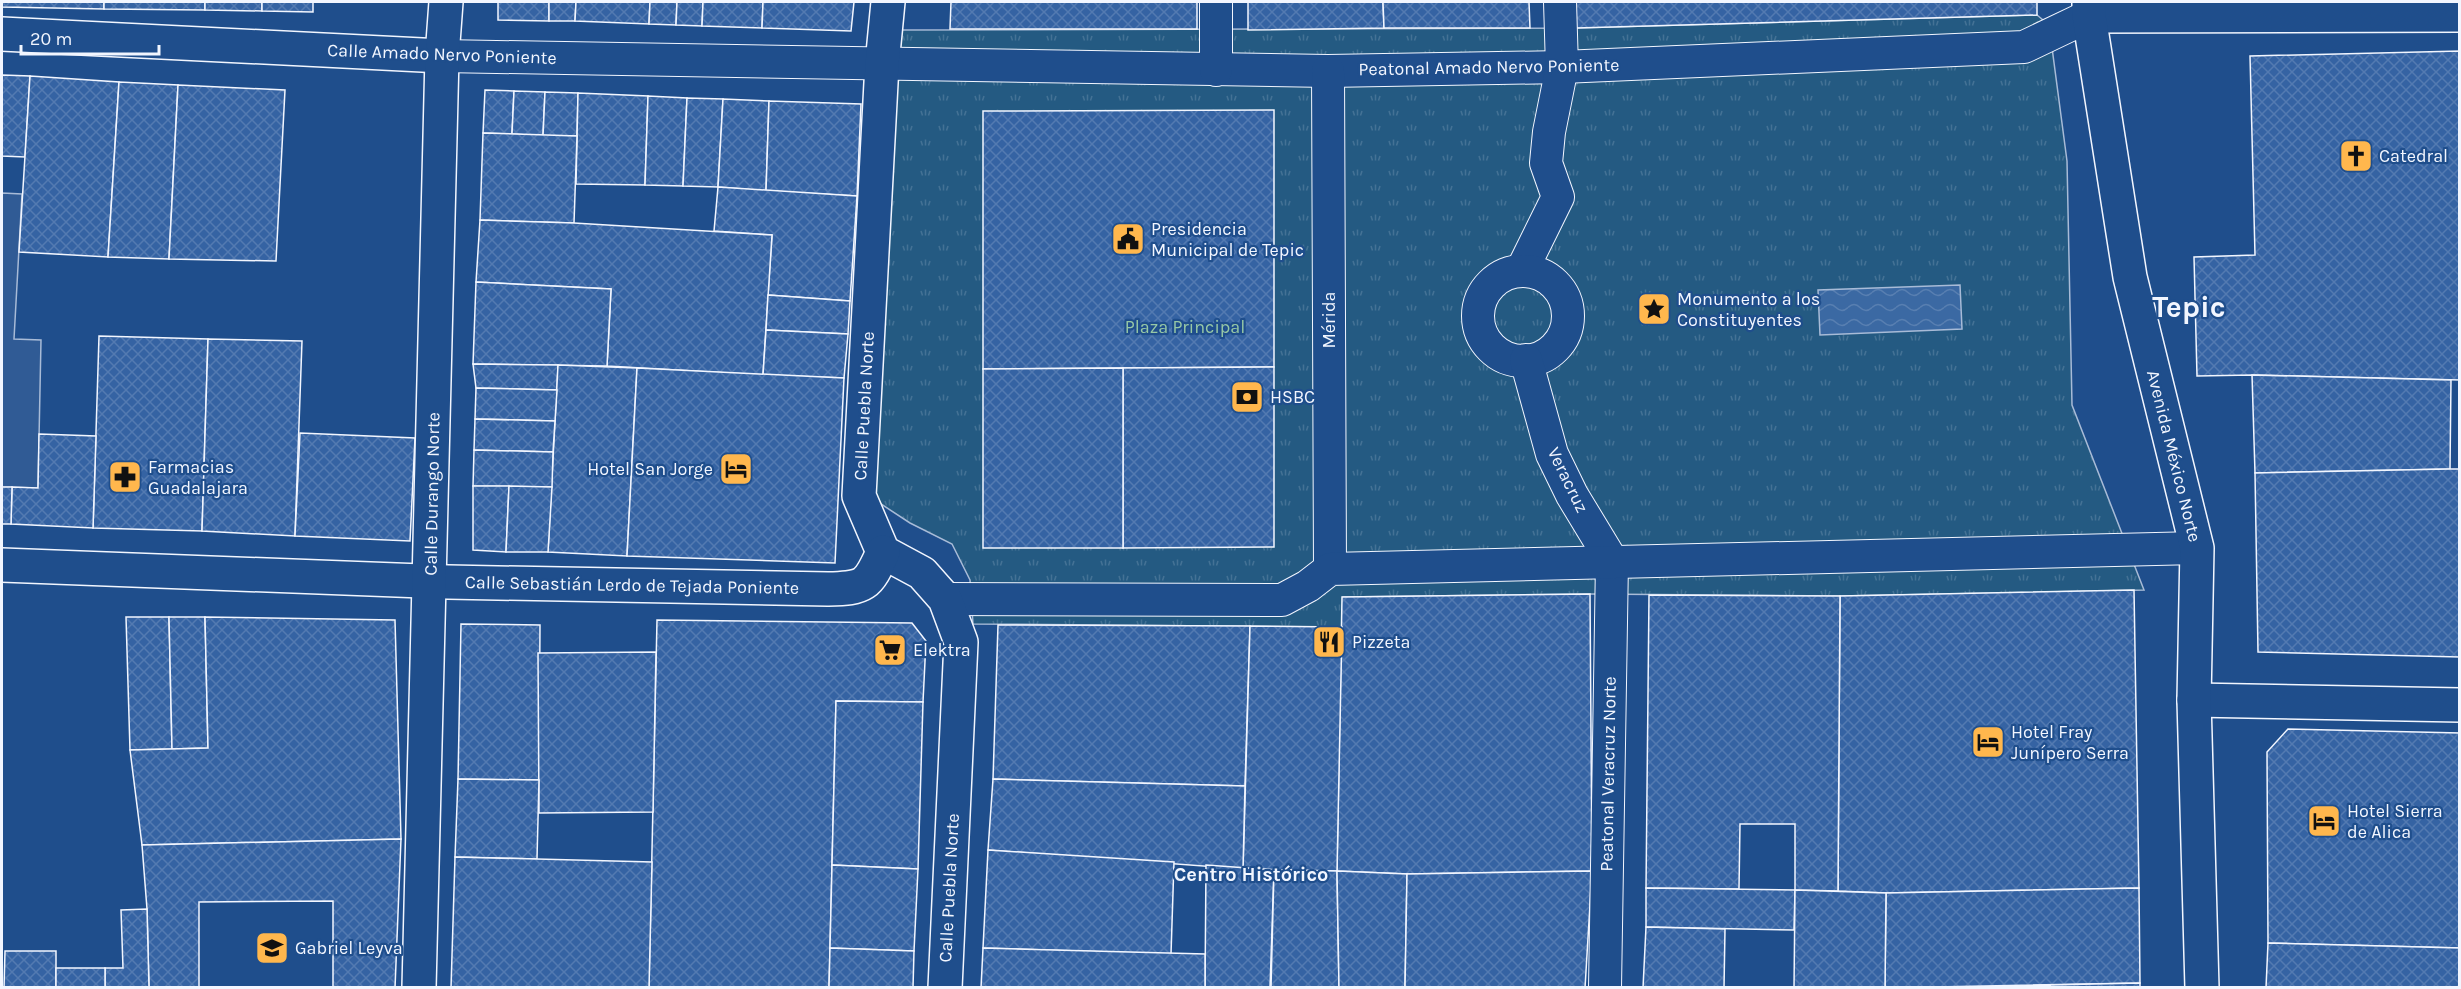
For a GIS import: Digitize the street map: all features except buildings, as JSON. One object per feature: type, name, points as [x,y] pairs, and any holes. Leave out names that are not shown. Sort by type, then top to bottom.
[{"type":"street","name":"Calle Durango Norte","points":[[419,987],[442,56],[446,2]]},
{"type":"street","name":"Calle Puebla Norte","points":[[888,2],[882,63],[859,495],[883,552],[922,573],[945,599],[961,642],[945,987]]},
{"type":"street","points":[[1216,2],[1216,70]]},
{"type":"street","points":[[1522,270],[1558,196],[1546,163],[1549,132],[1562,67],[1560,2]]},
{"type":"street","name":"Peatonal Amado Nervo Poniente","points":[[882,63],[1328,71],[1562,67],[2024,47],[2089,9]]},
{"type":"street","points":[[2089,9],[2460,15]]},
{"type":"street","name":"Avenida México Norte","points":[[2089,9],[2130,278],[2197,548],[2194,700],[2202,987]]},
{"type":"street","name":"Calle Amado Nervo Poniente","points":[[2,34],[442,56],[882,63]]},
{"type":"street","name":"Mérida","points":[[1328,71],[1330,569]]},
{"type":"street","points":[[1522,270],[1539,273],[1553,282],[1564,295],[1568,311],[1567,327],[1559,343],[1548,354],[1532,360],[1515,361],[1499,354],[1487,343],[1480,329],[1477,312],[1482,296],[1492,283],[1506,274],[1522,270]]},
{"type":"street","name":"Veracruz","points":[[1526,360],[1552,454],[1572,495],[1612,561]]},
{"type":"street","points":[[945,599],[1282,600],[1308,586],[1330,569],[2197,548]]},
{"type":"street","name":"Calle Sebastián Lerdo de Tejada Poniente","points":[[2,565],[430,582],[854,588],[872,579],[883,552]]},
{"type":"street","name":"Peatonal Veracruz Norte","points":[[1605,987],[1612,561]]},
{"type":"street","points":[[2194,700],[2460,705]]},
{"type":"green space","name":"Plaza Principal","points":[[2037,15],[2049,25],[2067,161],[2072,405],[2144,590],[1840,596],[1590,594],[1343,597],[1342,627],[973,624],[970,580],[952,544],[910,523],[881,504],[870,484],[899,30],[1576,28]]},
{"type":"shaded area","points":[[2,193],[22,194],[14,339],[41,340],[38,488],[2,487]]},
{"type":"water","points":[[1960,285],[1962,329],[1820,335],[1818,290]]},
{"type":"place","name":"Catedral","points":[[2356,156]]},
{"type":"place","name":"Presidencia Municipal de Tepic","points":[[1128,239]]},
{"type":"place","name":"Monumento a los Constituyentes","points":[[1654,309]]},
{"type":"place","name":"HSBC","points":[[1247,397]]},
{"type":"place","name":"Hotel San Jorge","points":[[736,469]]},
{"type":"place","name":"Farmacias Guadalajara","points":[[125,477]]},
{"type":"place","name":"Pizzeta","points":[[1329,642]]},
{"type":"place","name":"Elektra","points":[[890,650]]},
{"type":"place","name":"Hotel Fray Junípero Serra","points":[[1988,742]]},
{"type":"place","name":"Hotel Sierra de Alica","points":[[2324,821]]},
{"type":"place","name":"Gabriel Leyva","points":[[272,948]]},
{"type":"district","name":"Tepic","points":[[2189,307]]},
{"type":"district","name":"Centro Histórico","points":[[1251,874]]}]
